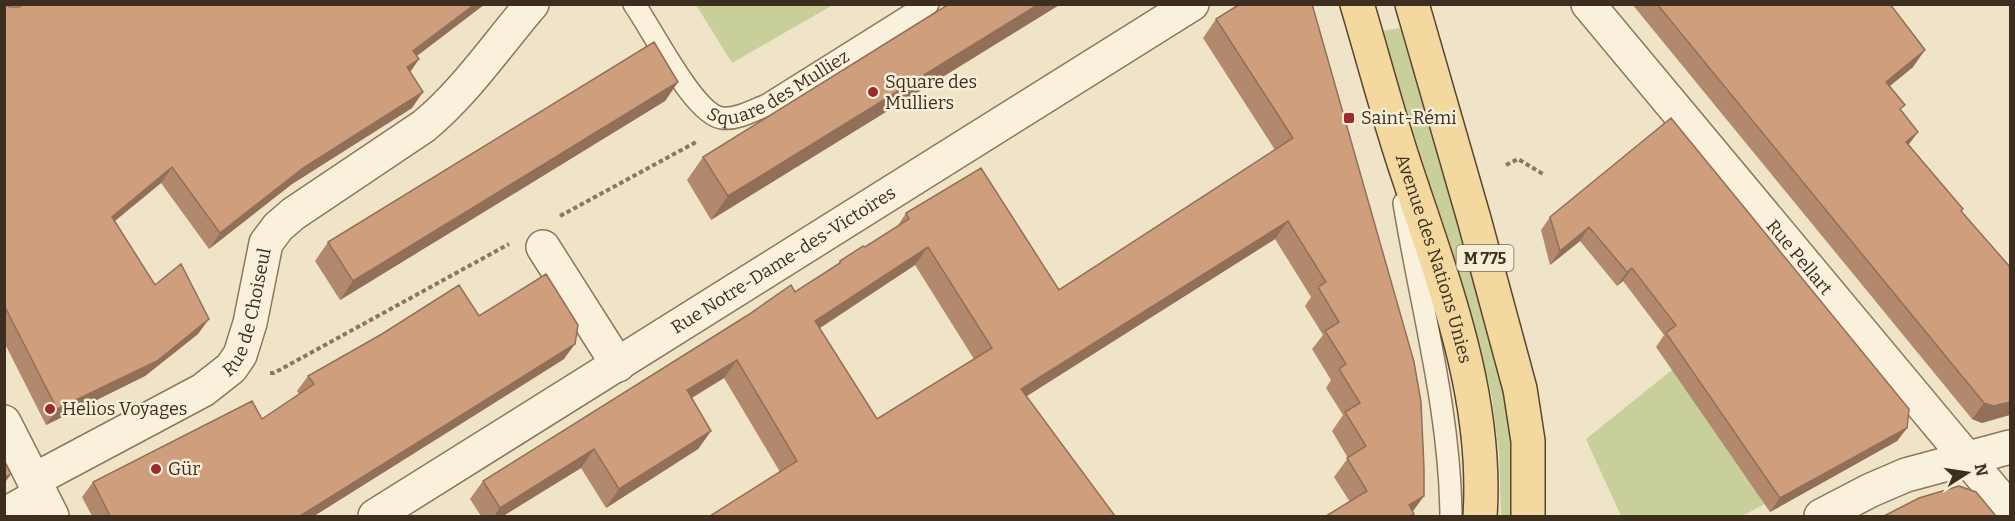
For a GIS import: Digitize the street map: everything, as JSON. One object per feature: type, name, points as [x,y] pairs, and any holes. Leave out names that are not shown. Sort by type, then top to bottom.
[{"type":"main road","name":"Avenue des Nations Unies","points":[[1358,4],[1399,148],[1442,274],[1469,378],[1480,442],[1482,482],[1480,516]]},
{"type":"main road","name":"M 775","points":[[1412,4],[1521,389],[1528,441],[1528,516]]},
{"type":"street","name":"Rue de Choiseul","points":[[4,516],[42,497],[231,369],[240,355],[250,323],[266,243],[278,227],[293,214],[439,114],[472,80],[532,4]]},
{"type":"street","name":"Rue Notre-Dame-des-Victoires","points":[[375,516],[1192,4]]},
{"type":"street","name":"Rue Pellart","points":[[1587,4],[2010,510]]},
{"type":"street","points":[[536,236],[618,365]]},
{"type":"street","points":[[4,422],[42,497]]},
{"type":"street","points":[[1821,516],[1888,482],[1967,457],[2010,447]]},
{"type":"lane","name":"Square des Mulliez","points":[[634,4],[690,94],[703,109],[721,118],[741,115],[767,105],[928,4]]},
{"type":"lane","points":[[1399,148],[1406,214],[1447,433],[1451,516]]},
{"type":"path","points":[[231,369],[274,373],[536,236],[704,138],[721,118]]},
{"type":"path","points":[[1506,165],[1518,159],[1543,174]]},
{"type":"green space","points":[[696,5],[833,5],[732,63]]},
{"type":"green space","points":[[1400,28],[1496,356],[1509,417],[1513,469],[1510,516],[1501,516],[1499,454],[1492,398],[1479,342],[1382,31]]},
{"type":"green space","points":[[1673,369],[1765,504],[1742,516],[1621,516],[1586,439]]},
{"type":"building","points":[[4,4],[19,7],[24,4],[475,4],[413,51],[419,59],[407,67],[423,92],[303,168],[220,233],[172,167],[112,217],[155,285],[181,264],[209,319],[157,361],[57,409],[4,305]]},
{"type":"building","name":"Square des Mulliers","points":[[949,4],[1039,4],[728,196],[703,157]]},
{"type":"building","points":[[1240,4],[1312,4],[1414,362],[1421,402],[1424,496],[1409,505],[1414,514],[1410,516],[1326,516],[1367,491],[1347,458],[1366,446],[1345,412],[1360,403],[1339,369],[1346,364],[1325,331],[1339,322],[1318,287],[1326,282],[1288,221],[1021,389],[1115,516],[710,516],[797,461],[737,360],[687,390],[711,431],[619,489],[594,449],[500,508],[483,481],[748,315],[791,285],[795,292],[863,246],[865,247],[909,219],[906,213],[981,168],[1059,290],[1293,138],[1216,19]],"holes":[[[928,247],[992,348],[877,419],[815,321]]]},
{"type":"building","points":[[1657,4],[1890,4],[1925,50],[1886,82],[1905,105],[1900,109],[1918,132],[1906,142],[1963,209],[1961,211],[2010,267],[2010,402],[1994,406],[1984,403]]},
{"type":"building","points":[[654,42],[678,82],[353,281],[328,242]]},
{"type":"building","points":[[1671,118],[1909,409],[1907,428],[1780,498],[1666,333],[1676,325],[1632,268],[1627,272],[1589,227],[1560,251],[1550,217]]},
{"type":"building","points":[[546,274],[578,325],[575,344],[300,516],[110,516],[93,482],[252,401],[262,419],[314,384],[308,376],[382,334],[459,285],[479,316]]},
{"type":"building","points":[[4,461],[11,474],[4,478]]},
{"type":"building","points":[[1959,486],[1976,492],[1996,516],[1884,516],[1919,498]]},
{"type":"place","name":"Square des Mulliers","points":[[873,92]]},
{"type":"place","name":"Saint-Rémi","points":[[1349,118]]},
{"type":"place","name":"Helios Voyages","points":[[50,409]]},
{"type":"place","name":"Gür","points":[[156,469]]}]
